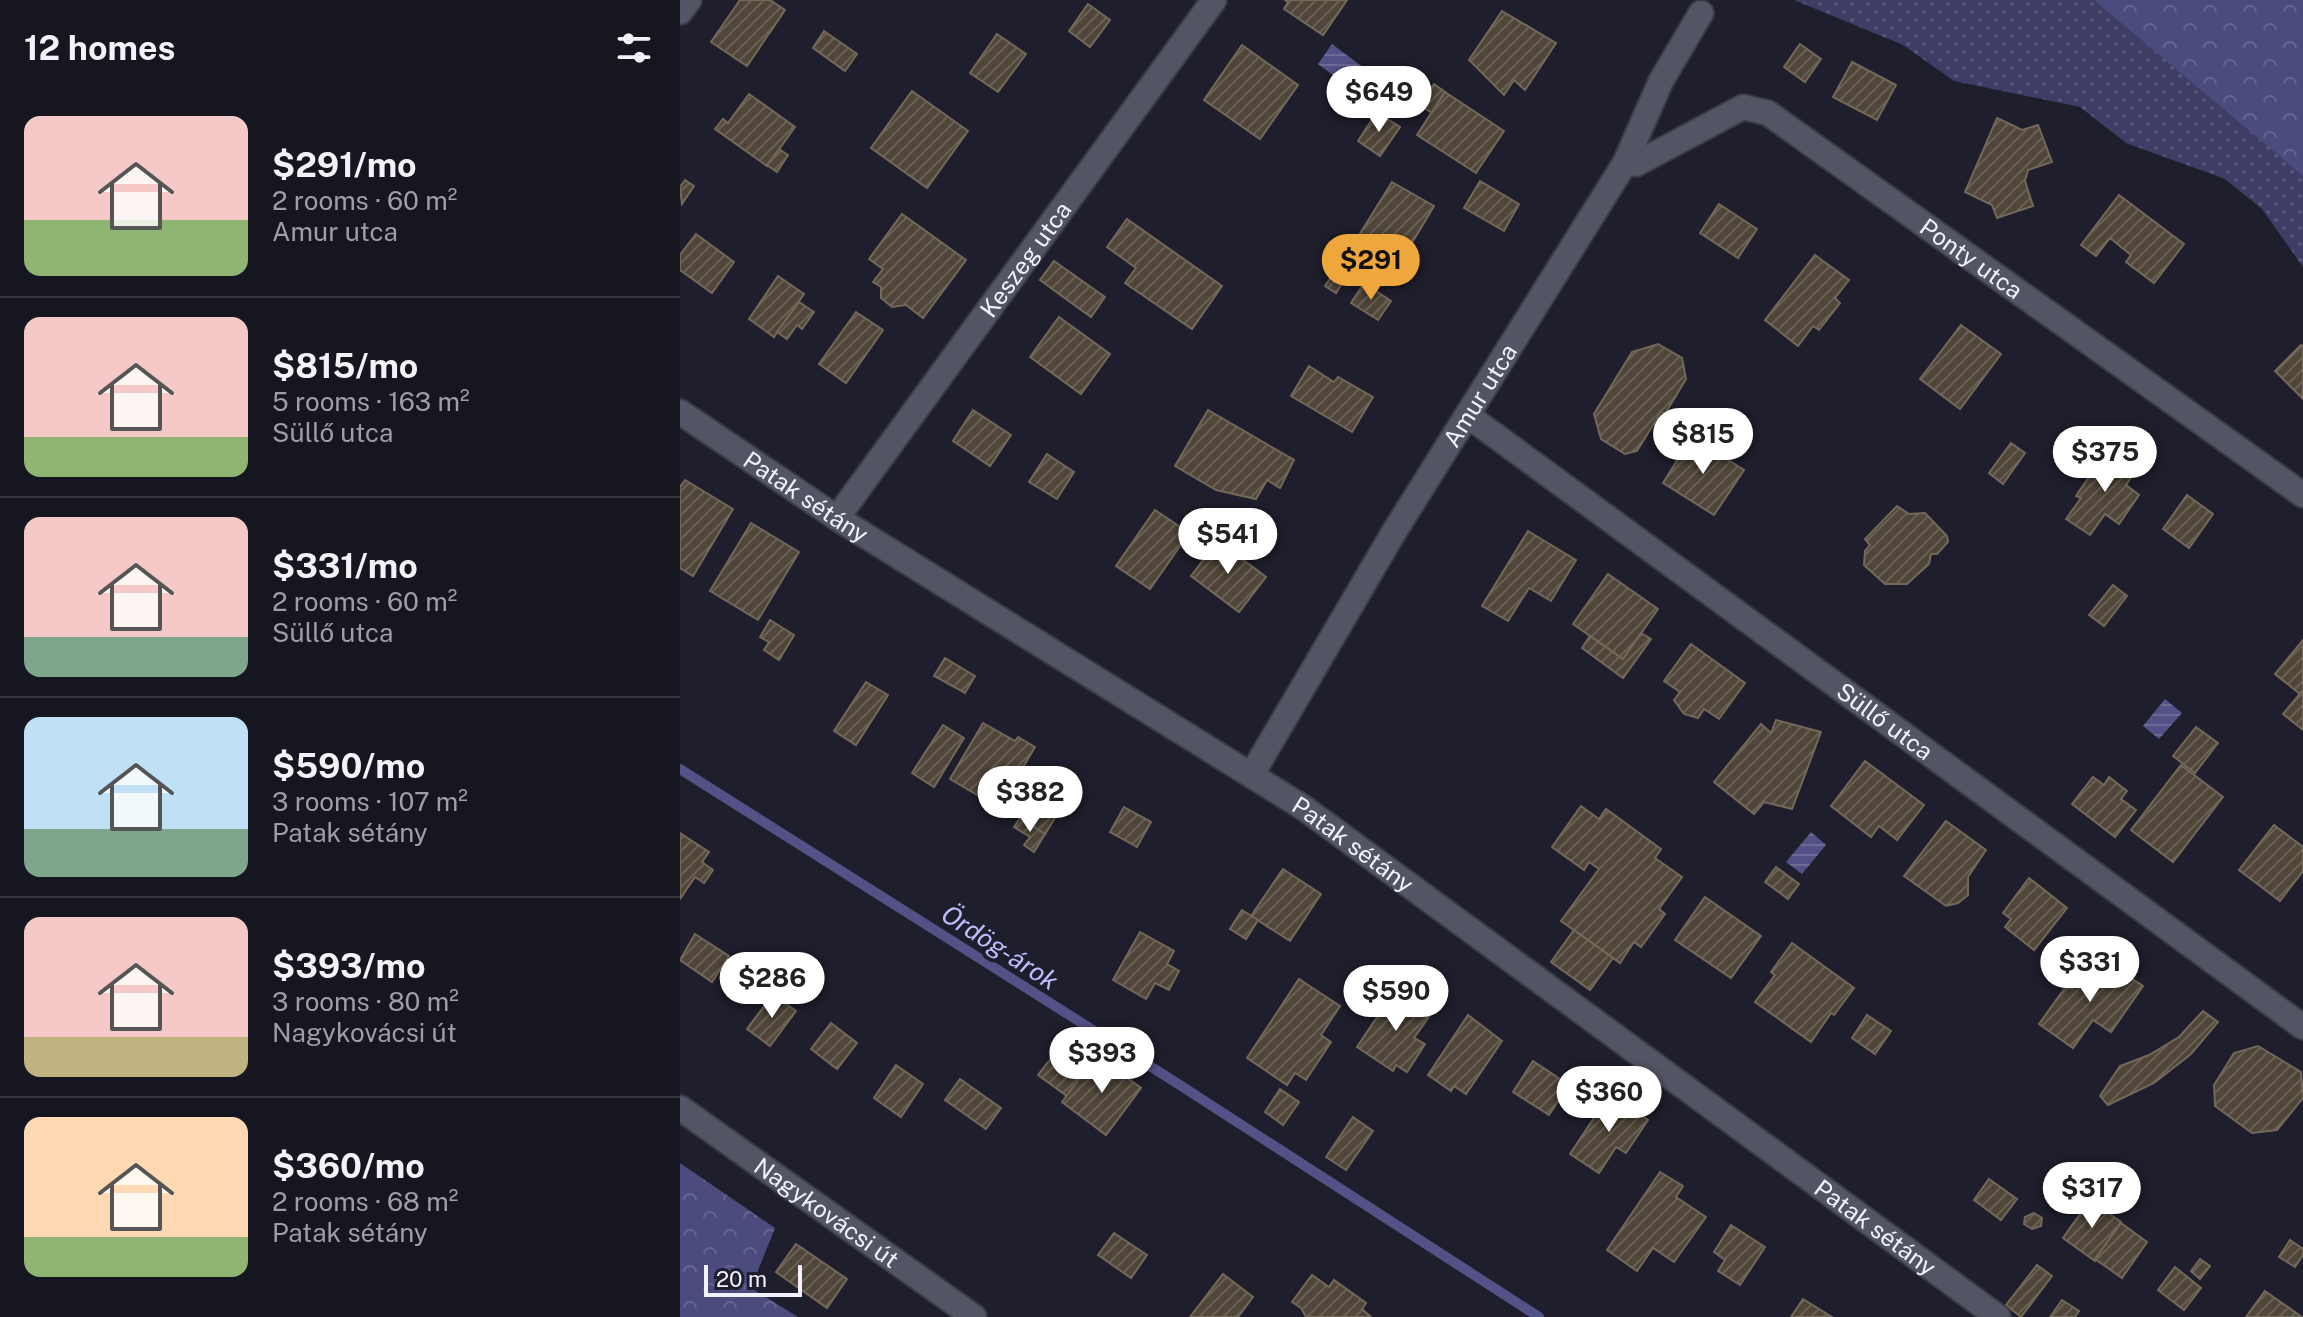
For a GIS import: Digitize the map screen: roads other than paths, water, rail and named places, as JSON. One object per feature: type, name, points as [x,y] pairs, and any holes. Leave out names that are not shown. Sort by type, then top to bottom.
[{"type":"street","points":[[680,12],[689,0]]},
{"type":"street","name":"Keszeg utca","points":[[837,518],[1214,0]]},
{"type":"street","name":"Amur utca","points":[[1252,774],[1394,532],[1625,163],[1661,81],[1701,13]]},
{"type":"street","name":"Ponty utca","points":[[1625,163],[1636,164],[1743,107],[1768,113],[2303,495]]},
{"type":"street","name":"Patak sétány","points":[[680,412],[837,518],[1252,774],[1351,842],[1998,1317]]},
{"type":"street","name":"Süllő utca","points":[[1467,415],[2303,1027]]},
{"type":"street","name":"Nagykovácsi út","points":[[680,1108],[974,1317]]},
{"type":"waterway","name":"Ördög-árok","points":[[680,769],[1172,1080],[1539,1317]]}]
